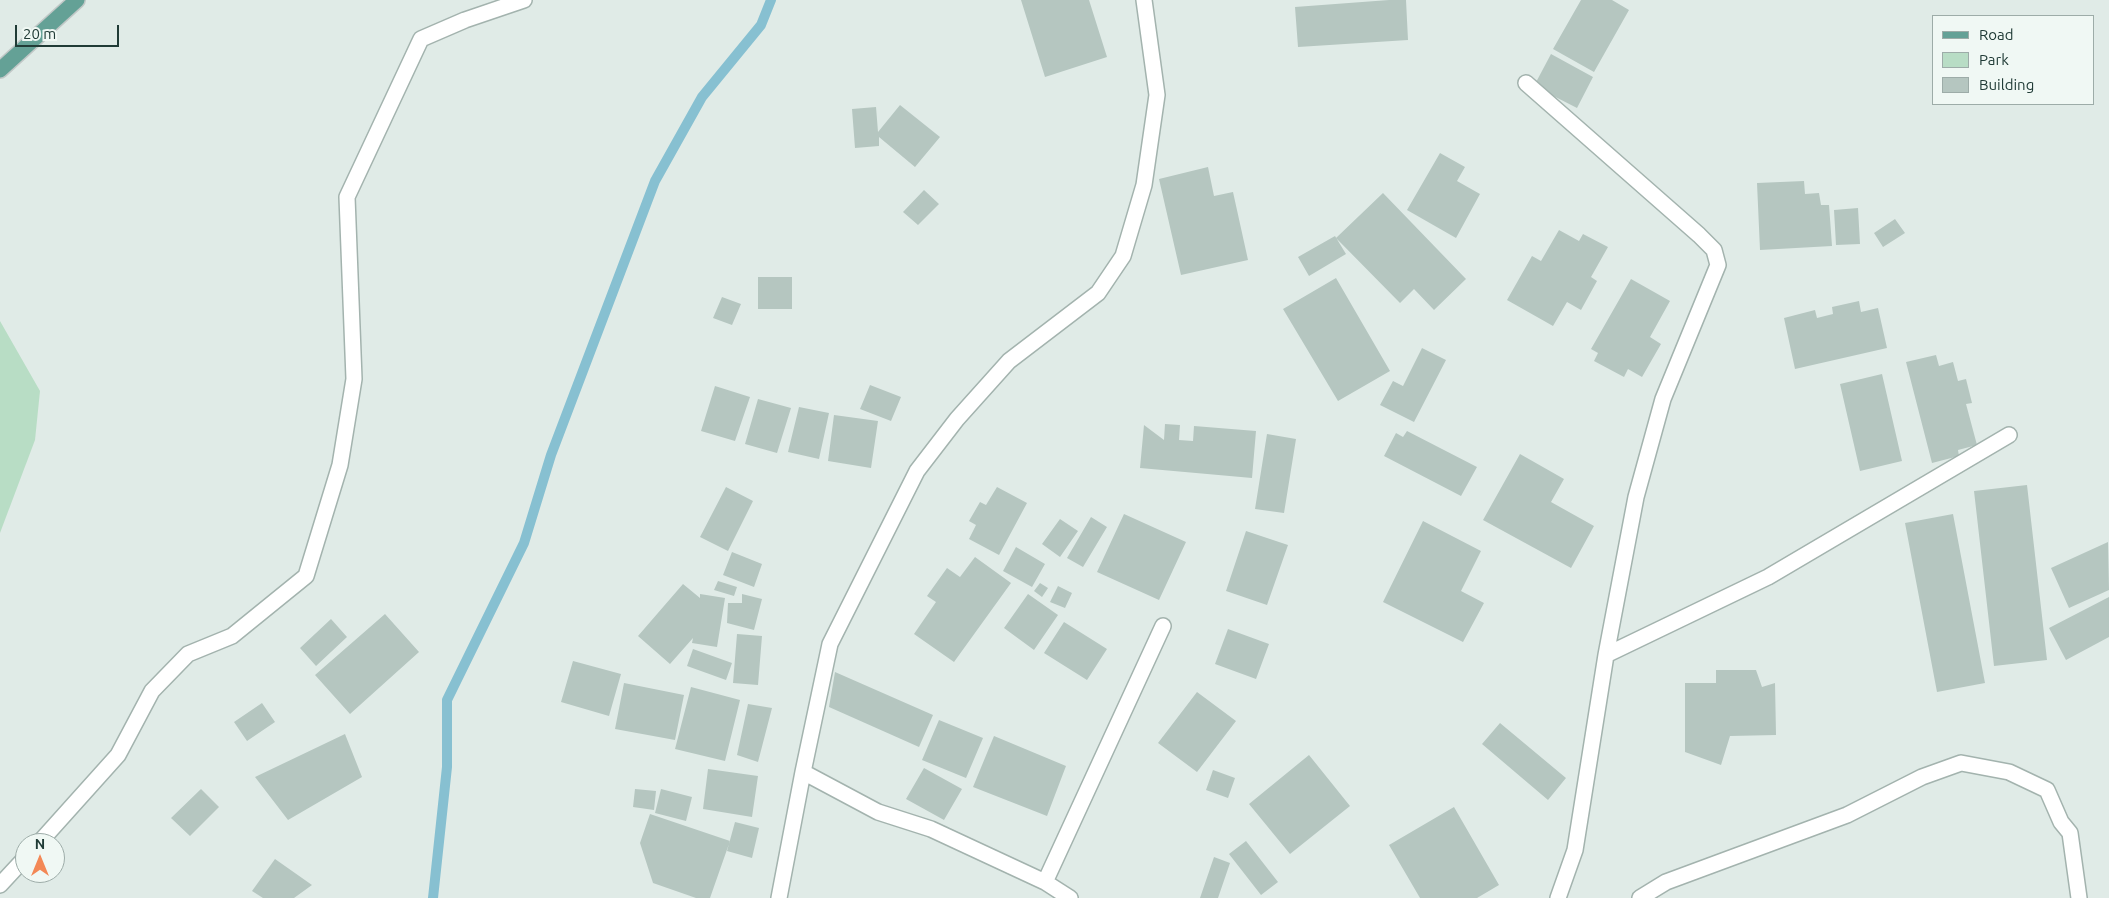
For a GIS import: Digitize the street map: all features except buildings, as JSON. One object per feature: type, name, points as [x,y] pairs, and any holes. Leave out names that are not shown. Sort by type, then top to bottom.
[{"type":"main road","points":[[0,70],[77,0]]},
{"type":"street","points":[[48,833],[118,755],[152,691],[188,654],[232,636],[306,576],[340,465],[354,379],[347,197],[420,39],[465,20],[524,0]]},
{"type":"street","points":[[780,898],[803,772],[830,644],[917,471],[957,418],[1010,361],[1098,293],[1123,256],[1144,185],[1157,95],[1144,0]]},
{"type":"street","points":[[1526,83],[1714,250],[1718,265],[1663,399],[1636,498],[1606,655],[1575,850],[1558,898]]},
{"type":"street","points":[[1606,655],[1768,577],[2009,434]]},
{"type":"street","points":[[1045,882],[1163,626]]},
{"type":"street","points":[[1640,898],[1666,882],[1846,815],[1922,776],[1961,763],[2009,772],[2047,790],[2061,822],[2070,833],[2080,898]]},
{"type":"street","points":[[803,772],[878,812],[931,828],[1045,882],[1070,898]]},
{"type":"street","points":[[0,885],[15,869]]},
{"type":"green space","points":[[0,321],[40,391],[35,440],[0,533]]},
{"type":"waterway","points":[[433,898],[447,767],[447,700],[524,543],[551,455],[655,181],[702,97],[761,25],[771,0]]}]
